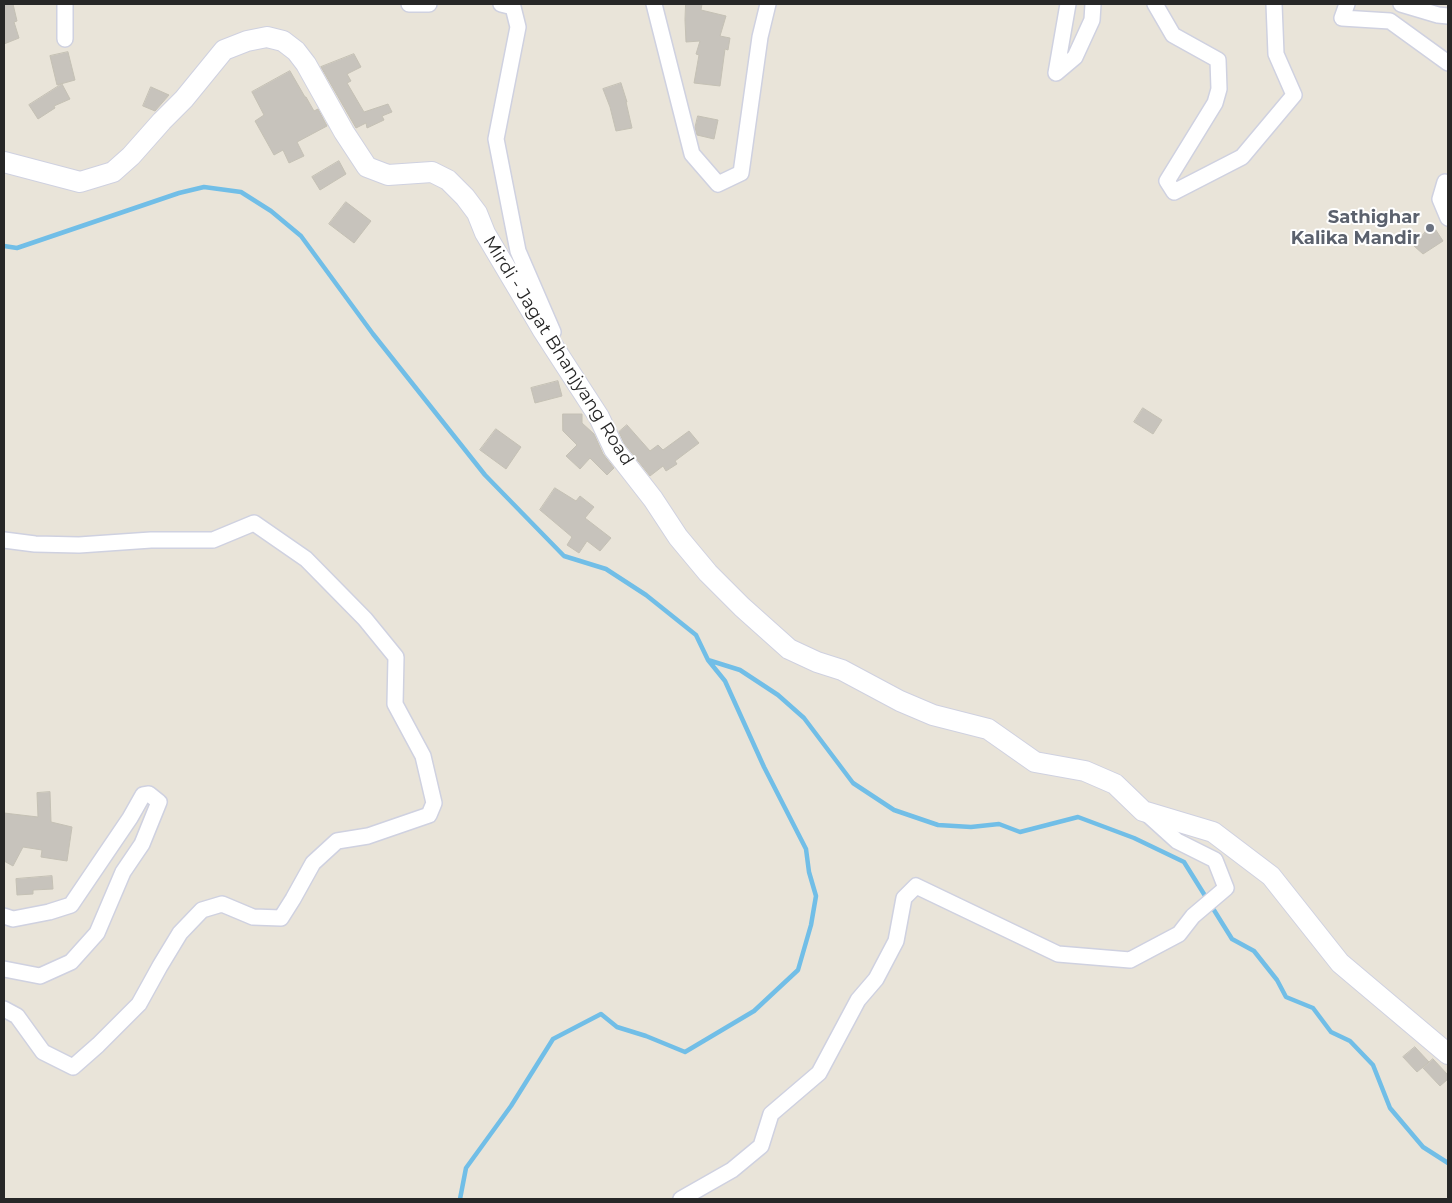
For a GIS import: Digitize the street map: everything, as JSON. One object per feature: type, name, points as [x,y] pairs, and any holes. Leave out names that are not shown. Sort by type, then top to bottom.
[{"type":"street","points":[[65,4],[65,39]]},
{"type":"street","points":[[409,4],[429,4]]},
{"type":"street","points":[[501,4],[513,7],[518,27],[496,139],[518,251],[571,375]]},
{"type":"street","points":[[654,4],[692,154],[718,184],[741,173],[760,37],[768,4]]},
{"type":"street","points":[[1068,4],[1056,74],[1075,57],[1092,20],[1093,4]]},
{"type":"street","points":[[1155,4],[1173,35],[1218,60],[1219,89],[1215,103],[1167,181],[1174,192],[1242,157],[1294,95],[1276,54],[1274,4]]},
{"type":"street","points":[[1347,4],[1342,18],[1390,20],[1448,63]]},
{"type":"street","points":[[1401,4],[1438,15],[1448,16]]},
{"type":"street","name":"Mirdi - Jagat Bhanjyang Road","points":[[4,162],[80,182],[113,172],[131,156],[184,99],[224,50],[247,41],[267,37],[283,41],[296,51],[306,64],[344,132],[367,167],[388,175],[432,172],[448,180],[465,197],[478,213],[485,233],[571,375],[599,417],[614,449],[653,499],[678,537],[708,573],[742,607],[789,649],[817,662],[842,670],[900,701],[933,715],[988,729],[1035,762],[1085,771],[1115,784],[1143,811],[1213,832],[1272,876],[1340,963],[1448,1054]]},
{"type":"street","points":[[1448,183],[1444,182],[1440,199],[1448,218]]},
{"type":"street","points":[[4,540],[35,544],[79,545],[151,540],[213,540],[254,523],[306,558],[365,619],[396,657],[395,704],[423,756],[434,803],[429,814],[368,836],[337,841],[312,863],[294,899],[281,918],[253,917],[222,904],[202,910],[180,934],[139,1004],[73,1067],[43,1052],[17,1016],[4,1009]]},
{"type":"street","points":[[4,916],[13,919],[49,912],[71,905],[130,818],[143,795],[149,794],[159,802],[142,844],[122,872],[97,933],[71,962],[40,976],[4,969]]},
{"type":"street","points":[[680,1199],[732,1170],[761,1146],[772,1114],[819,1073],[858,1000],[876,979],[896,941],[904,898],[916,886],[1058,954],[1130,960],[1179,934],[1193,916],[1226,888],[1215,860],[1177,842],[1143,811]]},
{"type":"building","points":[[4,4],[13,4],[17,21],[14,22],[19,38],[4,44]]},
{"type":"building","points":[[686,4],[702,4],[701,10],[726,16],[720,36],[730,38],[728,50],[725,49],[720,86],[694,83],[699,55],[696,54],[700,41],[686,42]]},
{"type":"building","points":[[68,52],[75,80],[57,85],[50,56]]},
{"type":"building","points":[[354,54],[361,67],[347,74],[351,81],[347,83],[364,112],[388,104],[392,112],[382,116],[384,120],[367,128],[366,123],[356,128],[321,67]]},
{"type":"building","points":[[290,71],[314,111],[318,109],[327,126],[297,142],[304,156],[289,163],[283,150],[274,155],[255,121],[264,115],[252,92]]},
{"type":"building","points":[[621,83],[632,128],[616,131],[603,89]]},
{"type":"building","points":[[62,84],[70,99],[54,106],[55,108],[38,119],[29,105]]},
{"type":"building","points":[[151,87],[169,95],[155,111],[143,106]]},
{"type":"building","points":[[698,116],[718,120],[714,139],[697,135],[695,128]]},
{"type":"building","points":[[339,161],[346,174],[320,190],[312,177]]},
{"type":"building","points":[[346,202],[371,221],[354,243],[329,224]]},
{"type":"building","points":[[1432,224],[1443,241],[1423,254],[1414,246]]},
{"type":"building","points":[[558,381],[562,396],[535,403],[531,388]]},
{"type":"building","points":[[1143,408],[1162,420],[1153,434],[1134,422]]},
{"type":"building","points":[[563,414],[582,414],[582,423],[594,434],[603,454],[614,468],[607,475],[590,458],[580,469],[566,456],[577,445],[563,431]]},
{"type":"building","points":[[627,425],[650,451],[658,445],[663,450],[689,431],[699,443],[675,461],[677,464],[666,471],[663,466],[650,476],[624,443],[619,432]]},
{"type":"building","points":[[496,429],[521,447],[506,469],[480,450]]},
{"type":"building","points":[[555,488],[576,501],[580,496],[594,507],[585,518],[611,538],[600,551],[587,541],[579,553],[567,545],[572,537],[540,510]]},
{"type":"building","points":[[50,792],[51,822],[72,827],[67,861],[41,857],[42,850],[23,847],[13,866],[4,861],[4,813],[38,817],[37,793]]},
{"type":"building","points":[[52,876],[53,889],[33,890],[33,894],[17,895],[16,879]]},
{"type":"building","points":[[1415,1047],[1429,1062],[1417,1072],[1403,1057]]},
{"type":"building","points":[[1433,1059],[1448,1075],[1448,1079],[1440,1086],[1423,1068]]},
{"type":"waterway","points":[[4,246],[17,248],[179,193],[204,187],[241,192],[271,211],[301,236],[373,334],[485,475],[564,556],[606,569],[646,595],[696,635],[708,660],[725,681],[764,767],[806,849],[809,872],[816,896],[811,925],[798,970],[754,1011],[685,1052],[646,1036],[617,1027],[601,1014],[553,1039],[511,1106],[466,1168],[460,1199]]},
{"type":"waterway","points":[[708,660],[740,670],[778,695],[804,718],[853,783],[894,810],[938,825],[971,827],[999,824],[1020,832],[1078,817],[1134,838],[1184,862],[1232,939],[1254,951],[1277,980],[1286,997],[1313,1008],[1331,1032],[1350,1041],[1373,1065],[1390,1108],[1423,1147],[1448,1163]]},
{"type":"place","name":"Sathighar Kalika Mandir","points":[[1430,228]]}]
